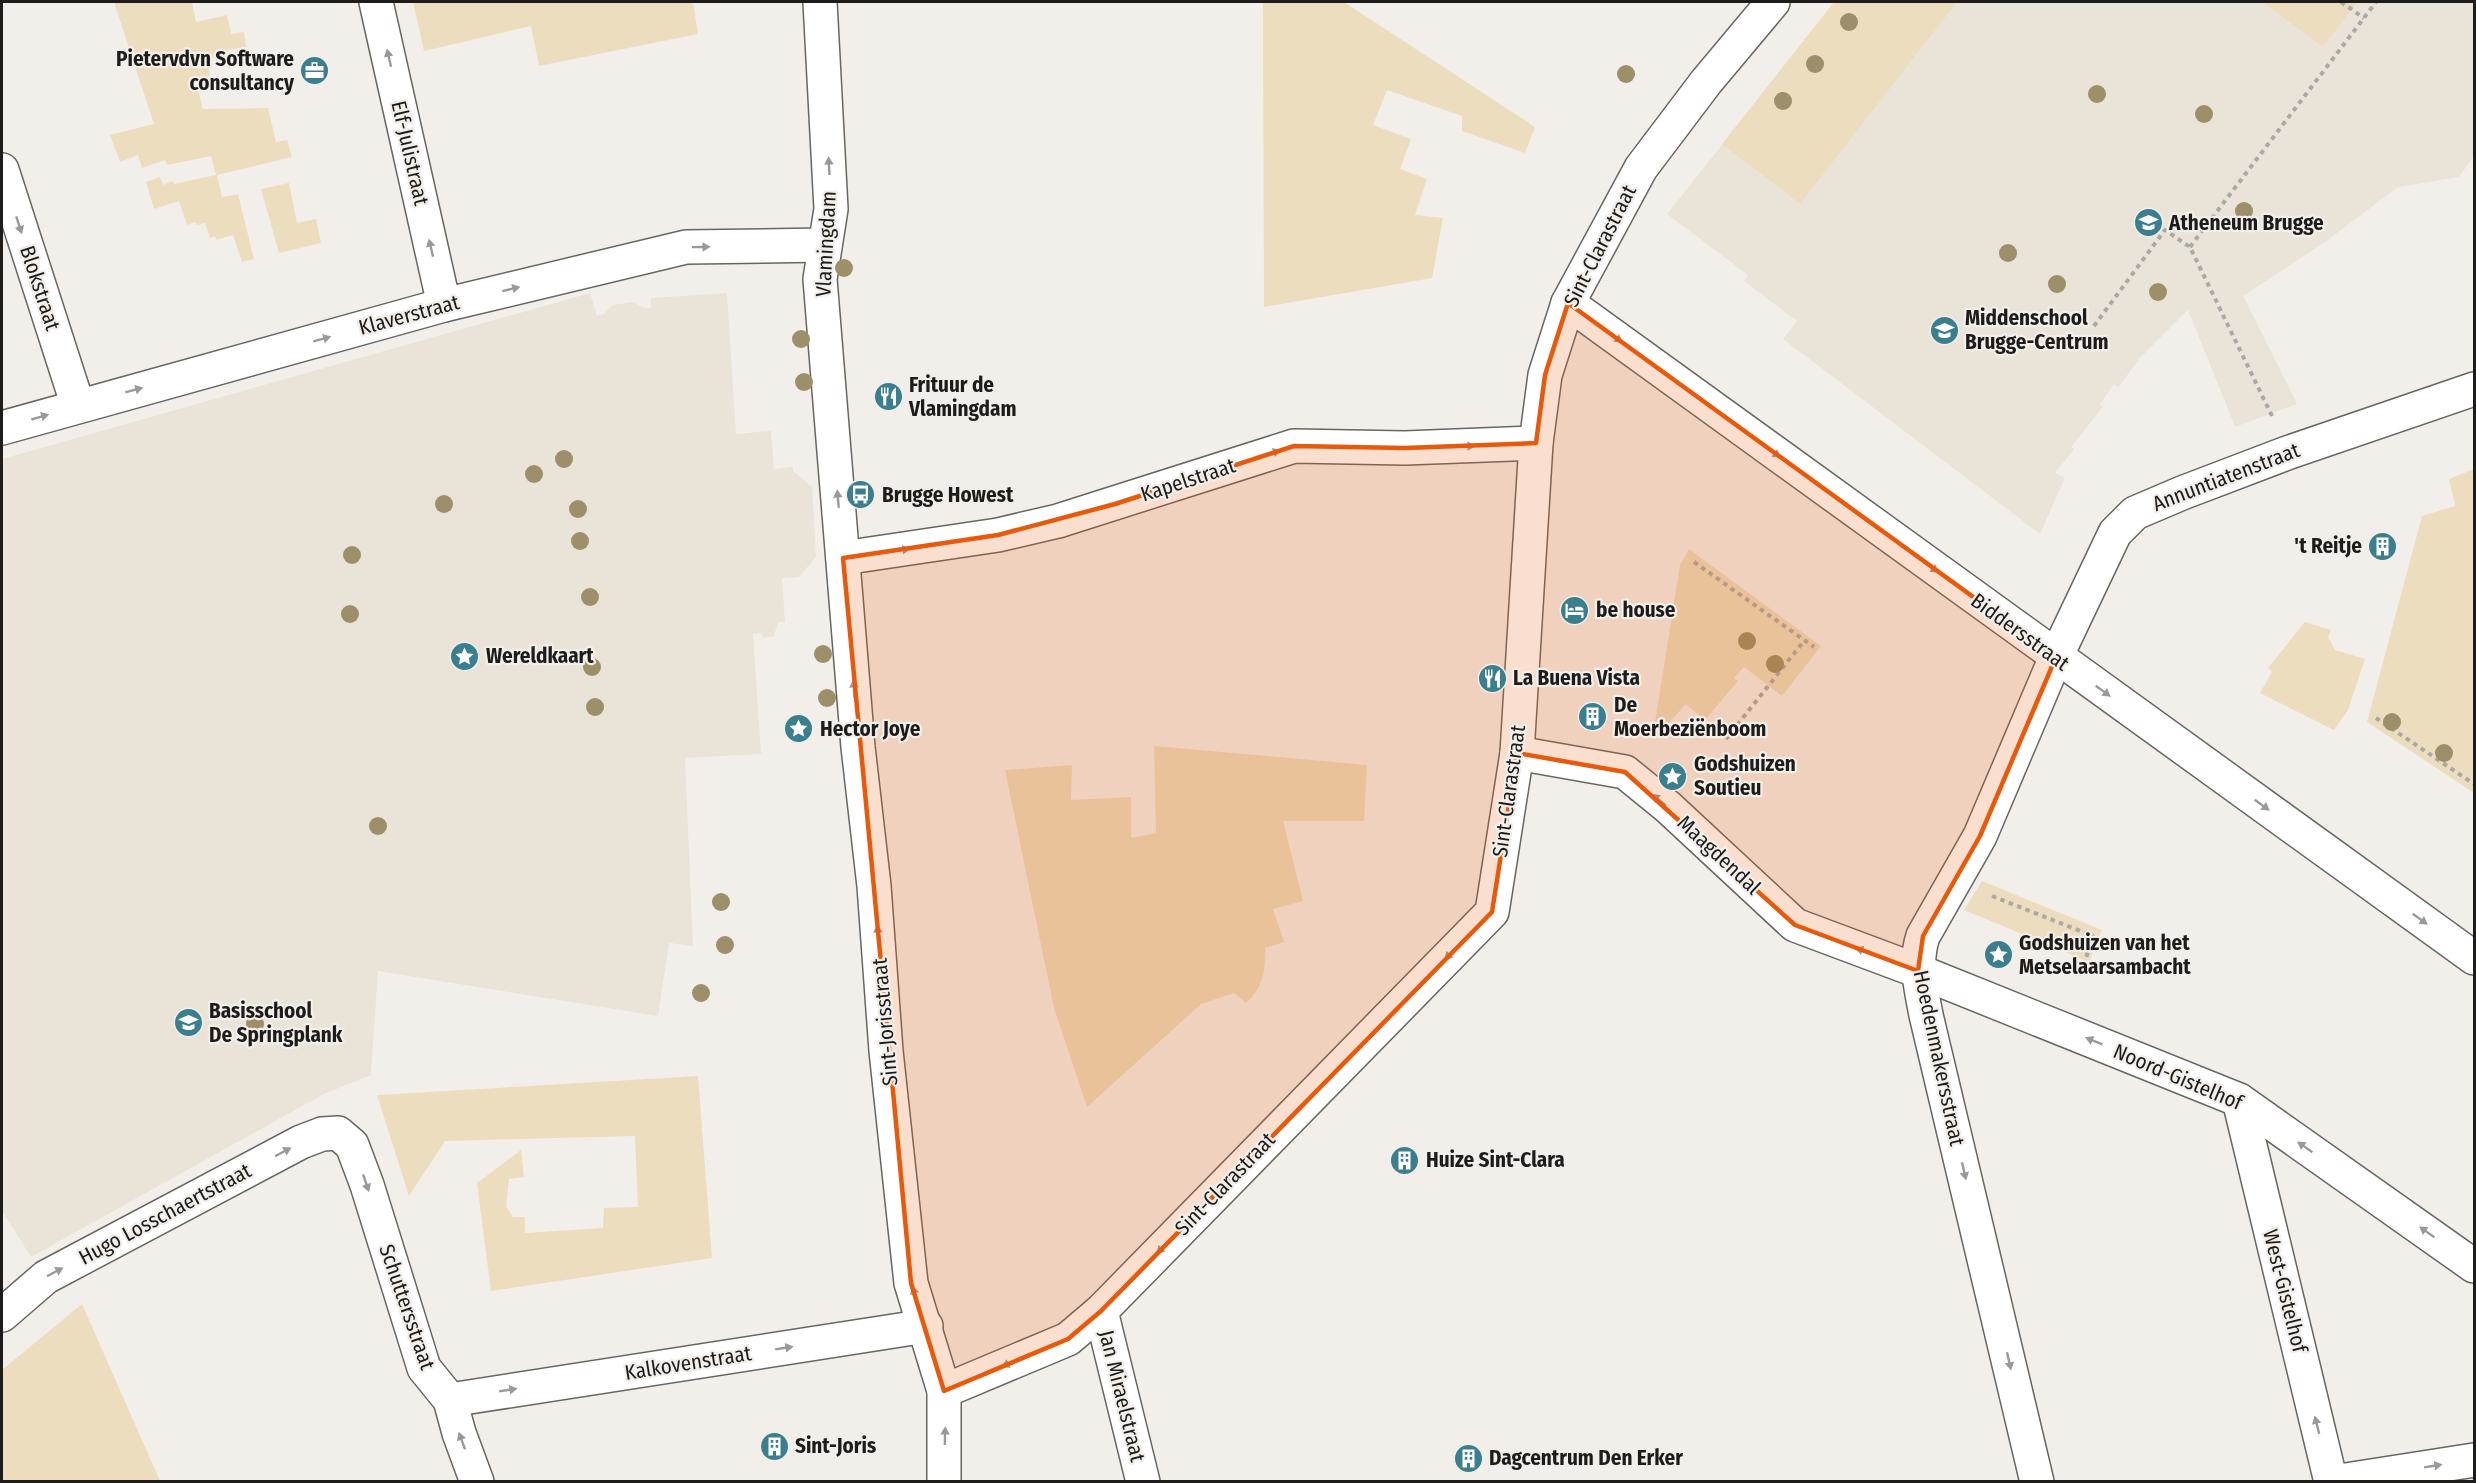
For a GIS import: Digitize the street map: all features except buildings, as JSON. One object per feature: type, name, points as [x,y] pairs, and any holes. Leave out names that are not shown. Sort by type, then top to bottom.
[{"type":"street","name":"Elf-Julistraat","points":[[376,2],[444,305]]},
{"type":"street","name":"Vlamingdam","points":[[820,2],[831,209],[820,279],[843,558]]},
{"type":"street","name":"Sint-Clarastraat","points":[[944,1392],[1068,1339],[1101,1311],[1492,912],[1517,753],[1536,443],[1545,375],[1568,303],[1641,168],[1706,82],[1773,2]]},
{"type":"street","name":"Blokstraat","points":[[2,170],[78,406]]},
{"type":"street","name":"Klaverstraat","points":[[2,428],[444,305],[686,247],[825,245]]},
{"type":"street","name":"Biddersstraat","points":[[1568,303],[2475,958]]},
{"type":"street","name":"Annuntiatenstraat","points":[[2056,657],[2115,532],[2135,513],[2287,453],[2475,388]]},
{"type":"street","name":"Kapelstraat","points":[[843,558],[998,535],[1058,521],[1294,446],[1405,448],[1536,443]]},
{"type":"street","name":"Sint-Jorisstraat","points":[[843,558],[858,747],[874,886],[886,1051],[911,1282],[944,1392],[944,1482]]},
{"type":"street","name":"Hoedenmakersstraat","points":[[2037,1482],[1926,1015],[1918,971],[1918,951],[1923,936],[1980,836],[2056,657]]},
{"type":"street","name":"Maagdendal","points":[[1517,753],[1625,772],[1668,807],[1795,925],[1918,971]]},
{"type":"street","name":"Noord-Gistelhof","points":[[1918,971],[2239,1100],[2475,1266]]},
{"type":"street","name":"West-Gistelhof","points":[[2239,1100],[2332,1482]]},
{"type":"street","name":"Hugo Losschaertstraat","points":[[2,1315],[46,1277],[302,1142],[322,1134],[338,1133]]},
{"type":"street","name":"Schuttersstraat","points":[[338,1133],[352,1145],[367,1185],[424,1368],[450,1400],[477,1482]]},
{"type":"street","name":"Jan Miraelstraat","points":[[1101,1311],[1143,1482]]},
{"type":"street","name":"Kalkovenstraat","points":[[450,1400],[926,1326]]},
{"type":"street","points":[[2332,1482],[2475,1460]]},
{"type":"path","points":[[2341,2],[2364,18]]},
{"type":"path","points":[[2190,247],[2376,2]]},
{"type":"path","points":[[2094,326],[2165,230],[2190,247],[2287,453]]},
{"type":"path","points":[[1694,562],[1814,647]]},
{"type":"path","points":[[1726,739],[1804,641]]},
{"type":"path","points":[[2376,718],[2475,784]]},
{"type":"path","points":[[1955,882],[2093,936],[2085,961]]},
{"type":"highlighted area","points":[[1568,303],[2056,657],[1980,836],[1923,936],[1918,971],[1795,925],[1625,772],[1517,753],[1492,912],[1101,1311],[1068,1339],[944,1391],[911,1283],[843,558],[998,535],[1115,504],[1294,446],[1405,448],[1536,443],[1545,375]]},
{"type":"shaded area","points":[[114,2],[192,2],[196,22],[227,15],[231,34],[244,32],[246,47],[223,51],[224,56],[207,59],[210,76],[195,79],[203,109],[268,108],[276,142],[287,140],[292,157],[217,175],[222,197],[238,194],[254,259],[242,262],[233,235],[216,240],[215,236],[210,238],[205,223],[197,225],[195,222],[187,225],[179,201],[154,209],[146,182],[160,177],[163,185],[172,181],[174,184],[216,175],[211,156],[167,165],[165,160],[142,168],[138,155],[120,162],[110,135],[154,124]]},
{"type":"shaded area","points":[[413,2],[693,2],[698,34],[539,66],[531,26],[424,51]]},
{"type":"shaded area","points":[[1263,2],[1344,2],[1535,127],[1525,153],[1462,131],[1462,116],[1387,90],[1373,125],[1411,139],[1400,169],[1427,179],[1415,215],[1443,218],[1432,278],[1264,307]]},
{"type":"shaded area","points":[[1834,2],[1957,2],[1800,204],[1722,144]]},
{"type":"shaded area","name":"Atheneum Brugge","points":[[1835,2],[2474,2],[2474,156],[2459,177],[2398,187],[2325,242],[2243,296],[2297,404],[2235,427],[2188,310],[2139,359],[2118,388],[2114,384],[2100,404],[2103,407],[2071,447],[2074,449],[2055,473],[2065,478],[2040,534],[1783,339],[1797,321],[1744,281],[1748,275],[1667,214]]},
{"type":"shaded area","points":[[2262,2],[2357,2],[2323,47]]},
{"type":"shaded area","points":[[289,183],[297,223],[316,219],[321,243],[279,253],[261,189]]},
{"type":"shaded area","points":[[590,293],[597,316],[604,314],[612,305],[634,302],[643,308],[651,308],[651,298],[727,293],[736,434],[771,431],[774,469],[793,467],[793,471],[812,487],[816,557],[799,577],[782,578],[785,622],[778,622],[774,636],[764,638],[761,633],[753,634],[761,754],[685,758],[693,946],[669,943],[658,1016],[378,971],[371,1075],[324,1094],[31,1257],[2,1211],[2,459]]},
{"type":"shaded area","points":[[2474,469],[2474,793],[2367,722],[2422,516],[2455,506],[2449,479]]},
{"type":"shaded area","points":[[1689,549],[1821,646],[1782,696],[1744,667],[1734,678],[1738,681],[1705,720],[1686,704],[1658,735],[1653,735],[1680,565]]},
{"type":"shaded area","points":[[2305,622],[2331,630],[2328,637],[2335,650],[2365,659],[2348,710],[2334,730],[2260,693],[2272,672],[2268,668]]},
{"type":"shaded area","points":[[1154,746],[1367,765],[1364,821],[1283,821],[1303,901],[1273,909],[1284,942],[1265,948],[1264,971],[1260,985],[1252,997],[1246,1003],[1234,993],[1201,1004],[1087,1107],[1054,1008],[1005,770],[1072,765],[1071,800],[1131,797],[1131,838],[1156,833]]},
{"type":"shaded area","points":[[1982,881],[2102,930],[2089,962],[1964,910]]},
{"type":"shaded area","points":[[698,1076],[712,1258],[491,1291],[477,1183],[521,1150],[524,1177],[509,1179],[506,1206],[513,1217],[525,1217],[525,1233],[603,1228],[604,1208],[638,1207],[635,1136],[445,1141],[409,1196],[377,1095]]},
{"type":"shaded area","points":[[82,1304],[160,1481],[2,1481],[2,1370]]},
{"type":"place","name":"Pietervdvn Software consultancy","points":[[315,71]]},
{"type":"place","name":"Atheneum Brugge","points":[[2148,223]]},
{"type":"place","name":"Middenschool Brugge-Centrum","points":[[1944,330]]},
{"type":"place","name":"Frituur de Vlamingdam","points":[[888,397]]},
{"type":"place","name":"Brugge Howest","points":[[861,495]]},
{"type":"place","name":"'t Reitje","points":[[2383,546]]},
{"type":"place","name":"be house","points":[[1575,610]]},
{"type":"place","name":"Wereldkaart","points":[[465,656]]},
{"type":"place","name":"La Buena Vista","points":[[1492,678]]},
{"type":"place","name":"De Moerbeziënboom","points":[[1593,717]]},
{"type":"place","name":"Hector Joye","points":[[799,729]]},
{"type":"place","name":"Godshuizen Soutieu","points":[[1673,776]]},
{"type":"place","name":"Godshuizen van het Metselaarsambacht","points":[[1998,955]]},
{"type":"place","name":"Basisschool De Springplank","points":[[188,1023]]},
{"type":"place","name":"Huize Sint-Clara","points":[[1405,1160]]},
{"type":"place","name":"Sint-Joris","points":[[774,1446]]},
{"type":"place","name":"Dagcentrum Den Erker","points":[[1468,1458]]}]
